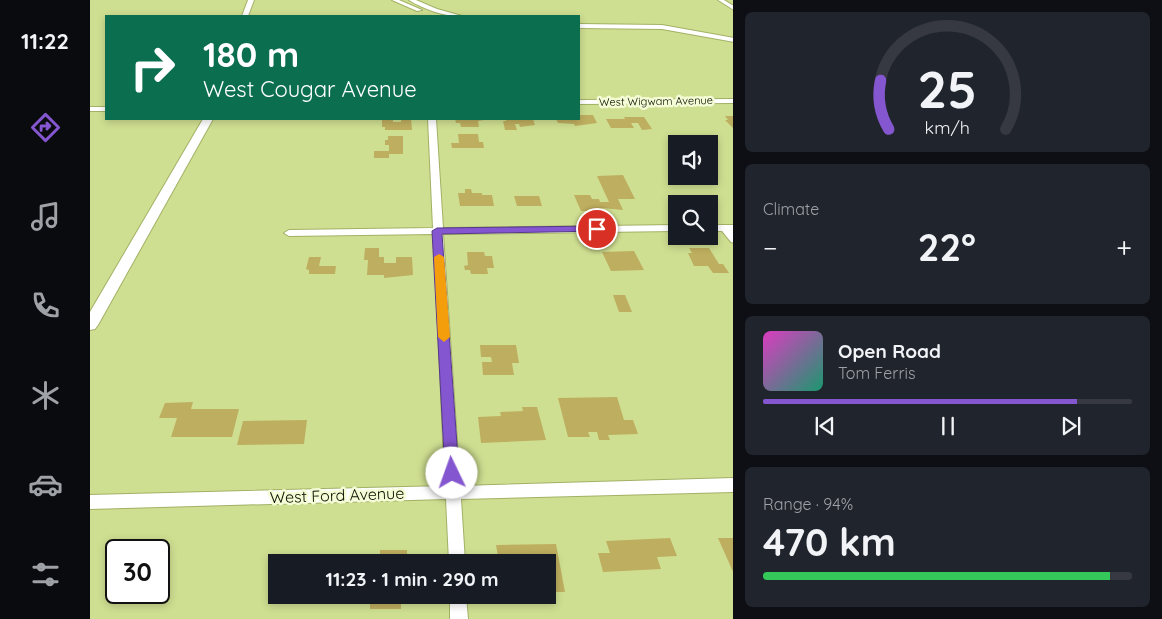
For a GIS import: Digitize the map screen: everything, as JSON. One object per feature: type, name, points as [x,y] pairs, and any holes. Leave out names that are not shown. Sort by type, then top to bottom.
[{"type":"main road","points":[[245,15],[251,0]]},
{"type":"main road","points":[[90,325],[207,120]]},
{"type":"street","points":[[395,0],[439,15]]},
{"type":"street","points":[[412,0],[432,12],[452,15]]},
{"type":"street","points":[[721,0],[733,9]]},
{"type":"street","points":[[423,15],[432,12]]},
{"type":"street","points":[[580,22],[658,23],[732,37]]},
{"type":"street","points":[[580,26],[662,27],[732,37]]},
{"type":"street","name":"West Wigwam Avenue","points":[[580,102],[733,100]]},
{"type":"street","points":[[90,109],[105,109]]},
{"type":"street","points":[[432,120],[457,554]]},
{"type":"street","points":[[289,233],[668,228]]},
{"type":"street","points":[[729,228],[733,240]]},
{"type":"street","name":"West Ford Avenue","points":[[90,502],[733,485]]},
{"type":"street","points":[[459,604],[460,619]]},
{"type":"building","points":[[580,115],[593,115],[597,123],[575,126],[574,124],[558,123],[556,120],[580,120]]},
{"type":"building","points":[[725,116],[733,116],[733,128],[725,120],[728,120]]},
{"type":"building","points":[[624,117],[644,117],[652,129],[642,130],[638,123],[631,123],[634,128],[611,128],[606,119],[625,119]]},
{"type":"building","points":[[382,120],[401,122],[401,120],[411,120],[412,130],[385,130],[385,127],[382,127]]},
{"type":"building","points":[[455,120],[484,120],[478,121],[479,127],[461,127],[460,123],[456,123]]},
{"type":"building","points":[[533,120],[535,125],[520,127],[519,124],[515,124],[517,130],[505,130],[503,121]]},
{"type":"building","points":[[458,134],[478,134],[479,142],[483,142],[484,148],[452,148],[451,143],[459,143]]},
{"type":"building","points":[[388,136],[403,136],[403,154],[389,154],[389,158],[374,158],[374,151],[389,151],[389,145],[385,145],[385,140],[388,140]]},
{"type":"building","points":[[623,175],[635,199],[618,199],[623,210],[602,208],[603,211],[581,211],[574,195],[590,195],[592,199],[599,199],[600,202],[609,202],[597,176]]},
{"type":"building","points":[[465,189],[471,189],[472,193],[492,195],[494,206],[460,206],[458,193],[465,193]]},
{"type":"building","points":[[514,196],[539,196],[542,206],[517,206]]},
{"type":"building","points":[[365,248],[379,248],[379,257],[384,257],[384,263],[396,263],[396,257],[412,257],[413,275],[384,278],[384,275],[367,275],[368,260],[364,260]]},
{"type":"building","points":[[689,248],[709,248],[719,264],[723,264],[729,273],[713,273],[708,266],[694,266],[688,253],[692,253]]},
{"type":"building","points":[[634,251],[644,270],[611,271],[602,252]]},
{"type":"building","points":[[467,252],[484,252],[485,256],[492,256],[494,268],[487,268],[488,274],[471,274],[470,270],[465,270],[464,266],[468,265]]},
{"type":"building","points":[[309,257],[321,257],[319,266],[336,266],[335,274],[309,274],[309,270],[306,269]]},
{"type":"building","points":[[613,295],[625,295],[632,312],[619,312]]},
{"type":"building","points":[[480,345],[516,345],[519,363],[512,363],[514,375],[483,375],[482,362],[492,362],[491,357],[481,357]]},
{"type":"building","points":[[617,397],[624,420],[633,420],[638,434],[608,435],[610,440],[599,440],[597,432],[588,432],[590,437],[568,437],[558,398]]},
{"type":"building","points":[[193,402],[191,409],[239,409],[232,437],[171,437],[177,418],[159,418],[165,403]]},
{"type":"building","points":[[522,407],[537,407],[546,440],[481,443],[478,417],[501,416],[500,412],[523,411]]},
{"type":"building","points":[[307,420],[304,444],[237,445],[243,421]]},
{"type":"building","points":[[670,538],[677,556],[657,557],[661,569],[603,572],[598,553],[610,553],[606,541]]},
{"type":"building","points":[[718,538],[733,538],[733,572]]},
{"type":"building","points":[[556,544],[565,592],[556,592],[556,554],[498,554],[496,545]]},
{"type":"building","points":[[380,550],[407,550],[407,554],[380,554]]},
{"type":"building","points":[[370,604],[401,604],[401,609],[370,609]]},
{"type":"slow traffic","points":[[439,257],[444,337]]},
{"type":"route","points":[[452,473],[437,231],[597,229]]}]
